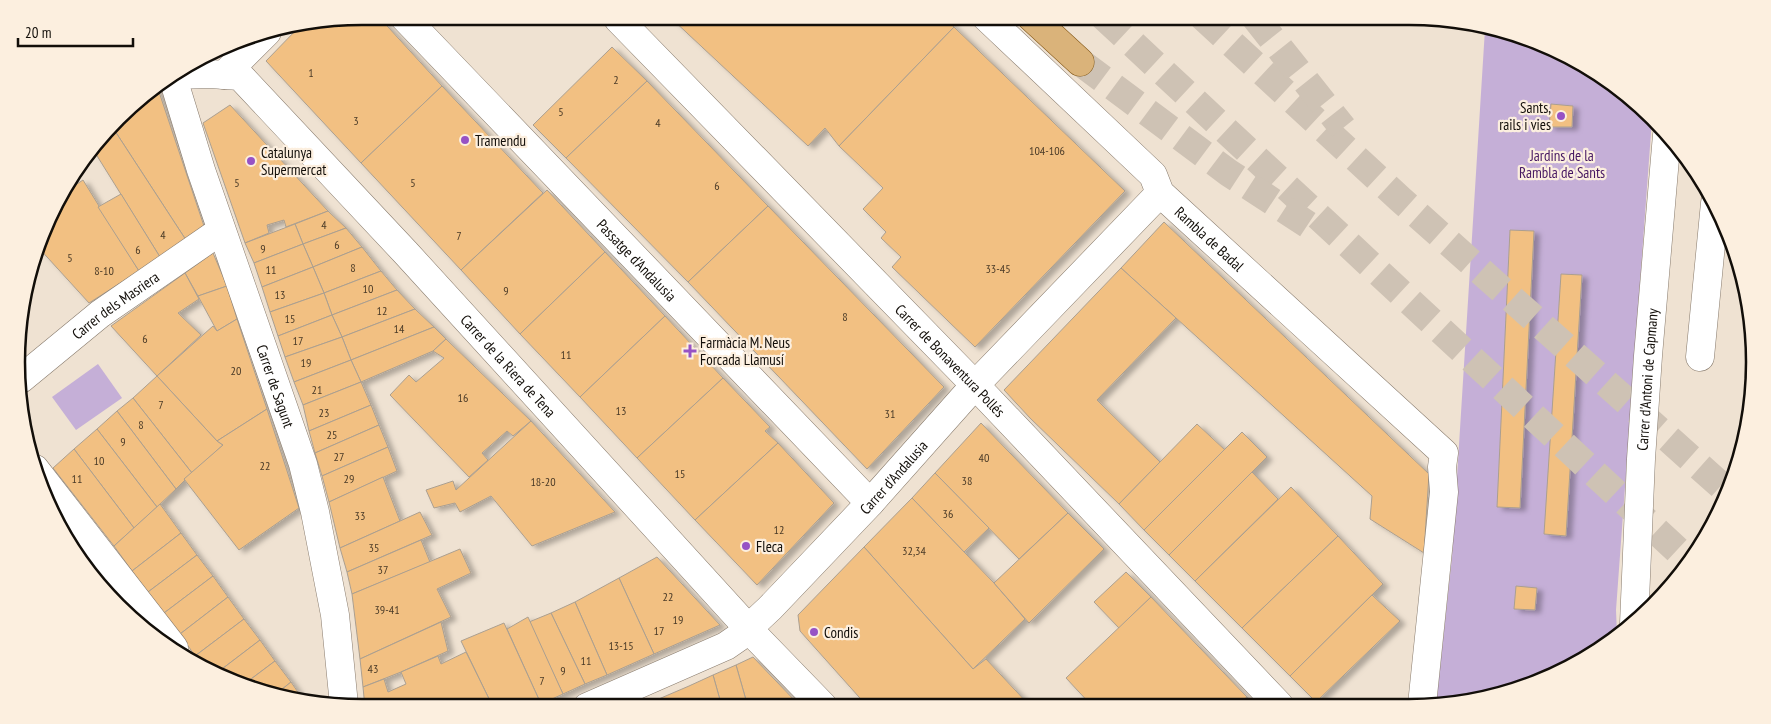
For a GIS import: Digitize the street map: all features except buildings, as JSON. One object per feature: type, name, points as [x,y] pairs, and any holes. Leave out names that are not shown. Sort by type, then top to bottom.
[{"type":"main road","points":[[1040,25],[1080,62]]},
{"type":"street","name":"Passatge d'Andalusia","points":[[412,25],[870,503]]},
{"type":"street","name":"Carrer de Bonaventura Pollés","points":[[627,25],[1273,699]]},
{"type":"street","name":"Rambla de Badal","points":[[995,25],[1153,175],[1160,193],[1444,453],[1442,467],[1444,492],[1423,698]]},
{"type":"street","points":[[224,75],[257,42]]},
{"type":"street","name":"Carrer de la Riera de Tena","points":[[186,75],[240,76],[406,253],[816,699]]},
{"type":"street","name":"Carrer de Sagunt","points":[[174,83],[201,170],[303,464],[315,512],[335,615],[343,698]]},
{"type":"street","name":"Carrer d'Antoni de Capmany","points":[[1635,612],[1648,356],[1666,145]]},
{"type":"street","name":"Carrer d'Andalusia","points":[[605,699],[726,646],[739,637],[770,608],[870,503],[975,386],[1160,193]]},
{"type":"street","points":[[1700,357],[1713,219]]},
{"type":"street","name":"Carrer dels Masriera","points":[[26,375],[100,314],[213,236]]},
{"type":"street","points":[[50,488],[162,633]]},
{"type":"green space","name":"Jardins de la Rambla de Sants","points":[[1485,33],[1538,51],[1578,70],[1614,95],[1651,129],[1616,610],[1617,627],[1577,654],[1538,673],[1496,688],[1475,693],[1437,697],[1452,557]]},
{"type":"green space","points":[[98,364],[122,398],[76,430],[52,397]]},
{"type":"tunnel","points":[[1113,25],[1684,556]]},
{"type":"tunnel","points":[[1212,25],[1400,199],[1722,486]]},
{"type":"tunnel","points":[[1261,25],[1343,128]]},
{"type":"tunnel","points":[[1080,62],[1229,173],[1313,228]]},
{"type":"place","name":"Sants, rails i vies","points":[[1561,116]]},
{"type":"place","name":"Tramendu","points":[[465,140]]},
{"type":"place","name":"Catalunya Supermercat","points":[[251,161]]},
{"type":"place","name":"Farmàcia M. Neus Forcada Llamusí","points":[[690,351]]},
{"type":"place","name":"Fleca","points":[[746,546]]},
{"type":"place","name":"Condis","points":[[814,632]]}]
